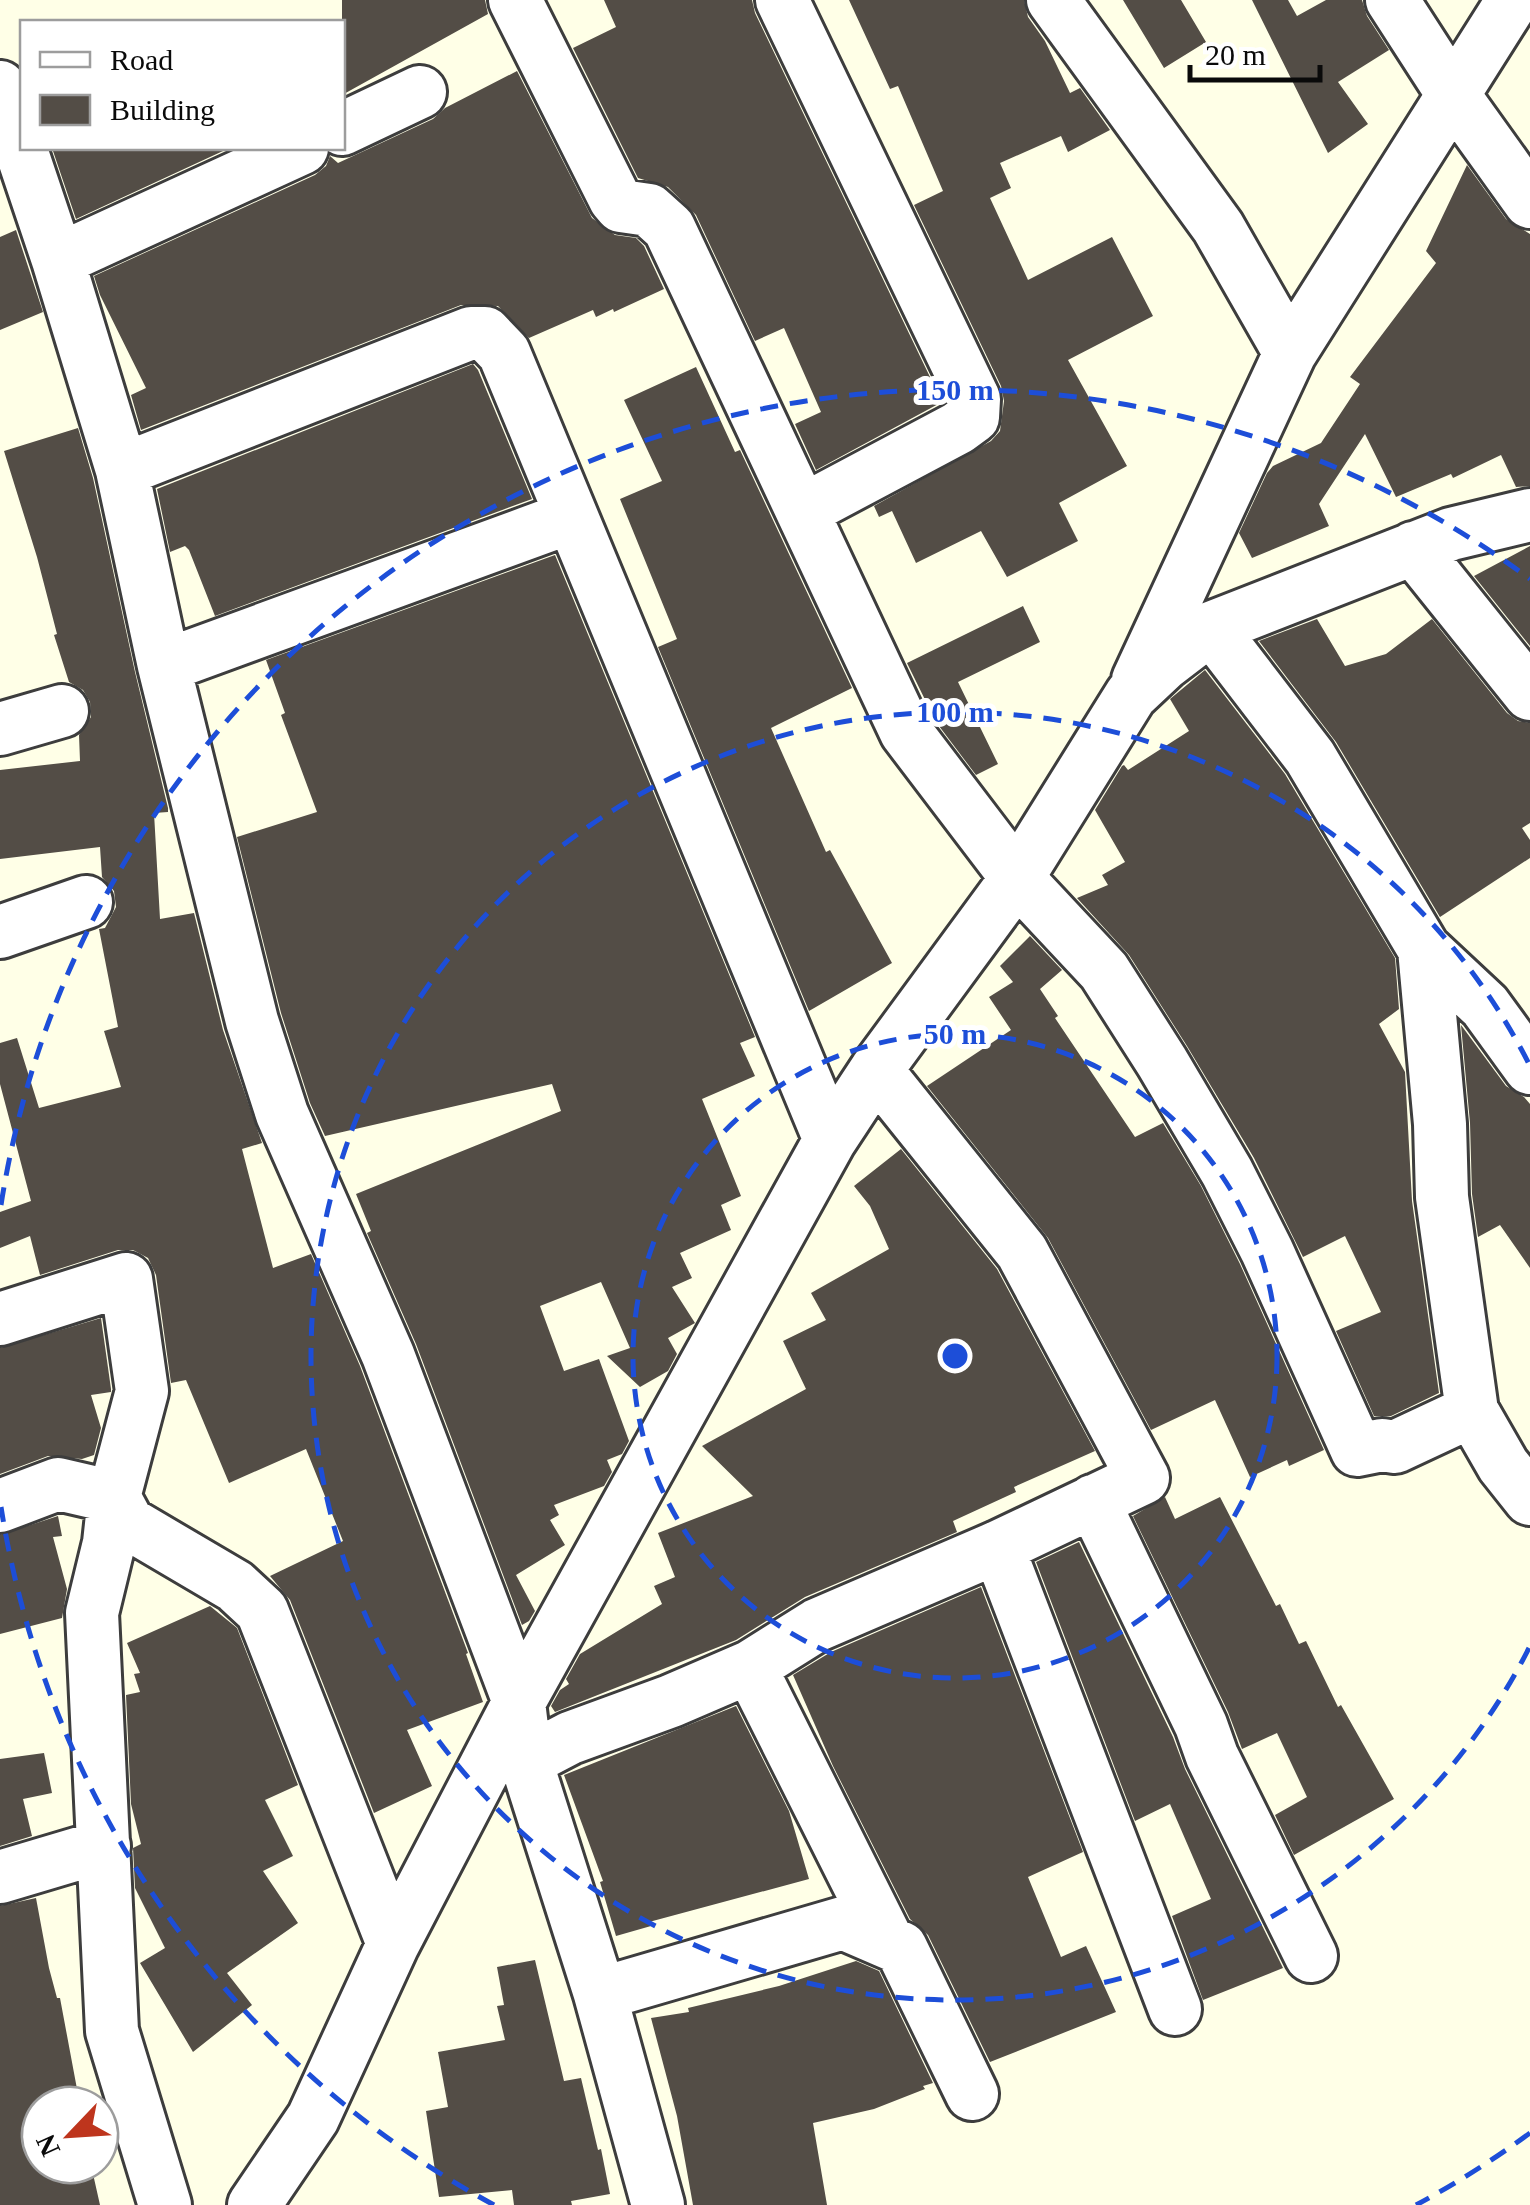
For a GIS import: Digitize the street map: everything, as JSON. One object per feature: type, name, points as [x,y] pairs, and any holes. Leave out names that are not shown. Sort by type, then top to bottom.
[{"type":"street","points":[[782,0],[974,399],[973,417],[958,428],[802,510]]},
{"type":"street","points":[[1053,0],[1218,227],[1290,353]]},
{"type":"street","points":[[1392,0],[1530,202]]},
{"type":"street","points":[[254,2205],[313,2118],[392,1944],[519,1702],[830,1140],[876,1070],[1017,878],[1131,695],[1290,353],[1513,0]]},
{"type":"street","points":[[530,6],[615,199],[621,206],[649,210],[669,228],[906,732],[1017,878],[1104,971],[1218,1156],[1267,1251],[1357,1450],[1382,1445],[1395,1447],[1472,1412]]},
{"type":"street","points":[[0,87],[20,147]]},
{"type":"street","points":[[345,127],[420,92]]},
{"type":"street","points":[[21,150],[122,470],[164,666],[252,1021],[282,1114],[388,1355],[519,1702],[526,1761],[600,1994],[658,2205]]},
{"type":"street","points":[[58,260],[298,150]]},
{"type":"street","points":[[122,470],[471,333],[484,333],[504,353],[830,1140]]},
{"type":"street","points":[[1131,695],[1211,628],[1451,534],[1530,515]]},
{"type":"street","points":[[164,666],[570,517]]},
{"type":"street","points":[[1413,548],[1530,694]]},
{"type":"street","points":[[1211,628],[1310,757],[1424,949],[1485,1006],[1530,1068]]},
{"type":"street","points":[[0,730],[62,711]]},
{"type":"street","points":[[0,932],[86,902]]},
{"type":"street","points":[[1424,949],[1440,1124],[1442,1197],[1472,1412],[1521,1470]]},
{"type":"street","points":[[526,1761],[570,1738],[672,1702],[750,1666],[817,1625],[998,1547],[1142,1478],[1022,1252],[876,1070]]},
{"type":"street","points":[[0,1319],[126,1279],[142,1391],[114,1497],[110,1543],[92,1612],[112,2031],[166,2205]]},
{"type":"street","points":[[0,1506],[58,1484],[114,1497],[128,1523],[235,1586],[262,1611],[392,1944]]},
{"type":"street","points":[[1093,1501],[1311,1956]]},
{"type":"street","points":[[998,1547],[1175,2010]]},
{"type":"street","points":[[750,1666],[887,1940]]},
{"type":"street","points":[[0,1876],[104,1846]]},
{"type":"street","points":[[600,1994],[843,1923],[902,1948],[972,2094]]},
{"type":"building","points":[[342,0],[485,0],[488,14],[345,93]]},
{"type":"building","points":[[604,0],[752,0],[942,402],[816,470],[795,424],[821,412],[784,328],[755,341],[696,215],[668,187],[638,178],[573,48],[616,27]]},
{"type":"building","points":[[849,0],[1024,0],[1028,17],[1045,41],[1070,93],[1080,88],[1110,130],[1068,152],[1061,136],[1000,163],[1011,188],[990,198],[1028,280],[1112,237],[1153,316],[1068,360],[1127,466],[1059,503],[1078,541],[1007,577],[981,531],[916,563],[892,511],[879,517],[874,506],[991,441],[1000,431],[1004,401],[1001,386],[914,205],[943,191],[898,86],[890,89]]},
{"type":"building","points":[[1123,0],[1181,0],[1206,42],[1164,68]]},
{"type":"building","points":[[1252,0],[1288,0],[1297,16],[1326,0],[1362,0],[1367,16],[1389,50],[1338,82],[1368,124],[1328,153]]},
{"type":"building","points":[[517,71],[592,218],[615,235],[636,238],[644,246],[664,289],[614,312],[613,309],[596,317],[593,310],[529,338],[498,306],[461,305],[141,430],[131,395],[146,388],[94,276],[315,175],[326,166],[330,156],[338,163],[433,119],[445,108]]},
{"type":"building","points":[[53,150],[223,151],[76,219]]},
{"type":"building","points":[[1467,165],[1506,219],[1530,234],[1530,486],[1516,487],[1501,455],[1453,478],[1451,474],[1396,497],[1365,434],[1319,504],[1329,526],[1252,558],[1239,533],[1267,473],[1273,466],[1321,443],[1360,384],[1350,377],[1436,263],[1426,251]]},
{"type":"building","points":[[16,230],[43,312],[0,330],[0,237]]},
{"type":"building","points":[[473,364],[532,499],[215,616],[189,550],[185,546],[170,552],[157,489]]},
{"type":"building","points":[[696,367],[735,452],[740,450],[852,688],[771,728],[826,852],[830,850],[892,963],[809,1011],[658,647],[677,639],[620,499],[662,481],[624,400]]},
{"type":"building","points":[[78,428],[93,478],[168,808],[168,812],[154,813],[160,919],[194,913],[223,1030],[262,1143],[242,1149],[273,1268],[311,1254],[360,1366],[483,1702],[407,1730],[432,1786],[374,1813],[290,1600],[270,1576],[343,1541],[306,1449],[229,1483],[186,1380],[171,1383],[156,1275],[148,1258],[133,1250],[118,1250],[40,1275],[30,1236],[0,1248],[0,1212],[31,1201],[0,1084],[0,1043],[17,1038],[39,1108],[121,1087],[104,1031],[118,1027],[99,929],[105,928],[116,907],[114,891],[102,877],[100,847],[0,859],[0,770],[80,761],[79,735],[91,717],[90,702],[83,690],[69,682],[37,557],[4,451]]},
{"type":"building","points":[[1530,546],[1530,646],[1474,576]]},
{"type":"building","points":[[555,555],[755,1037],[740,1043],[755,1076],[702,1099],[741,1196],[721,1205],[731,1230],[680,1253],[692,1278],[672,1287],[695,1323],[668,1338],[677,1354],[668,1371],[640,1387],[607,1356],[630,1348],[601,1282],[540,1306],[564,1371],[599,1359],[629,1441],[622,1454],[607,1460],[612,1472],[604,1486],[554,1505],[559,1515],[550,1520],[565,1545],[516,1575],[535,1611],[522,1625],[416,1344],[367,1233],[371,1231],[356,1194],[561,1111],[552,1084],[325,1136],[310,1103],[281,1013],[237,837],[317,812],[281,715],[285,713],[266,660]]},
{"type":"building","points":[[1023,606],[1040,642],[958,682],[998,764],[976,775],[936,722],[907,663]]},
{"type":"building","points":[[1317,619],[1345,666],[1386,654],[1432,619],[1507,713],[1530,723],[1530,823],[1522,828],[1530,840],[1530,858],[1440,917],[1336,742],[1259,641]]},
{"type":"building","points":[[1205,670],[1285,774],[1395,958],[1399,1009],[1379,1024],[1405,1072],[1412,1201],[1439,1393],[1391,1416],[1374,1416],[1336,1331],[1381,1312],[1345,1236],[1303,1257],[1254,1158],[1187,1046],[1129,955],[1077,898],[1108,885],[1102,875],[1125,862],[1095,810],[1122,766],[1128,770],[1189,731],[1170,699]]},
{"type":"building","points":[[1030,936],[1062,970],[1040,989],[1058,1016],[1055,1018],[1135,1137],[1163,1123],[1201,1186],[1324,1450],[1289,1466],[1287,1460],[1250,1477],[1215,1400],[1151,1430],[1048,1238],[927,1086],[1011,1030],[989,997],[1013,982],[1000,966]]},
{"type":"building","points":[[1461,1025],[1506,1086],[1530,1104],[1530,1268],[1500,1225],[1478,1237]]},
{"type":"building","points":[[901,1149],[997,1269],[1095,1451],[1014,1487],[1016,1492],[953,1521],[957,1532],[805,1597],[736,1640],[555,1712],[551,1706],[560,1690],[569,1684],[566,1679],[580,1654],[662,1604],[654,1586],[675,1577],[658,1533],[753,1496],[702,1446],[806,1389],[783,1341],[826,1320],[811,1293],[889,1249],[870,1206],[854,1186]]},
{"type":"building","points":[[101,1318],[111,1392],[91,1395],[101,1428],[94,1455],[82,1459],[48,1456],[0,1474],[0,1348]]},
{"type":"building","points":[[1165,1497],[1175,1519],[1220,1497],[1276,1606],[1280,1604],[1299,1644],[1306,1641],[1338,1707],[1341,1705],[1394,1799],[1294,1855],[1275,1815],[1307,1797],[1277,1733],[1242,1749],[1133,1516]]},
{"type":"building","points":[[58,1516],[62,1536],[53,1537],[67,1589],[62,1618],[0,1634],[0,1535]]},
{"type":"building","points":[[1079,1542],[1283,1968],[1203,2000],[1172,1916],[1211,1899],[1170,1804],[1135,1821],[1036,1562]]},
{"type":"building","points":[[981,1587],[1083,1852],[1028,1877],[1061,1957],[1086,1946],[1116,2012],[990,2062],[928,1935],[910,1919],[833,1766],[793,1675],[831,1652]]},
{"type":"building","points":[[210,1606],[237,1628],[298,1785],[265,1800],[293,1856],[263,1871],[298,1923],[227,1973],[252,2005],[193,2052],[140,1963],[165,1948],[135,1888],[133,1848],[141,1844],[131,1804],[126,1695],[140,1692],[134,1674],[140,1673],[127,1643]]},
{"type":"building","points":[[736,1706],[789,1811],[809,1879],[649,1922],[651,1926],[616,1936],[600,1882],[603,1881],[564,1775]]},
{"type":"building","points":[[44,1753],[52,1793],[23,1799],[32,1836],[0,1846],[0,1759]]},
{"type":"building","points":[[36,1898],[76,2085],[20,2085],[20,2185],[96,2185],[100,2205],[0,2205],[0,1906]]},
{"type":"building","points":[[535,1960],[564,2081],[581,2078],[610,2194],[571,2201],[572,2205],[514,2205],[512,2190],[439,2197],[426,2111],[448,2107],[438,2052],[505,2040],[497,2006],[504,2005],[497,1967]]},
{"type":"building","points":[[856,1961],[879,1971],[933,2083],[874,2109],[813,2123],[827,2205],[693,2205],[677,2116],[651,2018],[689,2012],[688,2008],[779,1986]]}]
